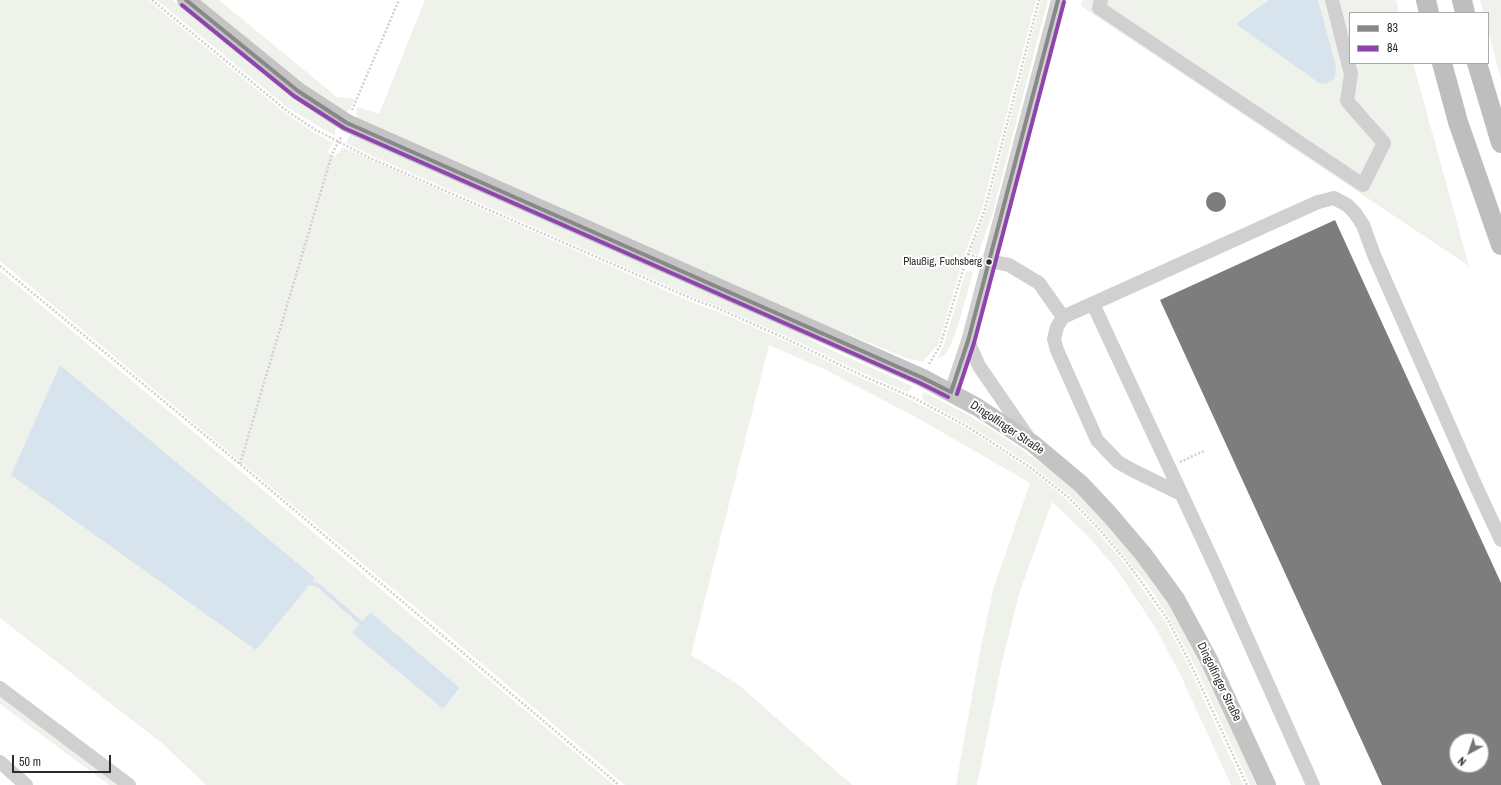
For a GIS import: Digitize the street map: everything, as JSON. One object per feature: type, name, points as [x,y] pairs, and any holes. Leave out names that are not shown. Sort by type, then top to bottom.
[{"type":"highway","points":[[1426,0],[1429,12]]},
{"type":"highway","points":[[1462,0],[1465,12]]},
{"type":"highway","points":[[1442,64],[1458,122],[1501,245]]},
{"type":"highway","points":[[1477,64],[1501,143]]},
{"type":"main road","name":"Dingolfinger Straße","points":[[186,0],[298,91],[347,123],[923,378],[1001,422],[1032,443],[1081,484],[1110,515],[1144,554],[1176,600],[1209,660],[1267,785]]},
{"type":"street","points":[[950,392],[968,340],[1058,0]]},
{"type":"street","points":[[1101,0],[1099,8],[1363,185],[1384,142],[1347,101],[1350,74],[1332,0]]},
{"type":"street","points":[[1181,494],[1118,462],[1097,440],[1056,350],[1054,339],[1057,327],[1063,318],[1093,304],[1318,202],[1334,198],[1347,204],[1355,213],[1362,225],[1462,455],[1501,540]]},
{"type":"street","points":[[989,261],[1009,266],[1039,283],[1063,318]]},
{"type":"street","points":[[1093,304],[1313,785]]},
{"type":"street","points":[[968,340],[979,366],[1032,443]]},
{"type":"street","points":[[0,688],[129,785]]},
{"type":"street","points":[[0,762],[26,785]]},
{"type":"path","points":[[152,0],[287,111],[314,129],[368,157],[638,276],[792,340],[862,376],[914,398],[968,427],[1031,468],[1068,497],[1099,529],[1126,561],[1168,620],[1192,667],[1247,785]]},
{"type":"path","points":[[240,464],[332,154],[339,142],[399,0]]},
{"type":"path","points":[[914,398],[930,362],[940,346],[968,254],[985,209],[1039,0]]},
{"type":"path","points":[[0,266],[240,464],[619,785]]},
{"type":"path","points":[[1168,467],[1204,451]]},
{"type":"shaded area","points":[[0,0],[148,0],[284,112],[313,132],[333,143],[327,152],[337,158],[335,155],[339,153],[342,147],[696,304],[714,310],[790,343],[861,378],[905,397],[967,429],[1030,470],[1066,499],[1097,531],[1125,564],[1165,621],[1189,667],[1243,785],[1231,785],[1179,672],[1155,627],[1117,570],[1089,537],[1052,502],[1019,594],[1002,662],[977,785],[956,785],[979,657],[993,590],[1030,483],[921,420],[824,369],[769,345],[691,655],[739,685],[852,785],[625,785],[440,628],[0,261]]},
{"type":"shaded area","points":[[157,0],[173,0],[292,98],[336,125],[335,136],[288,108]]},
{"type":"shaded area","points":[[197,0],[219,0],[337,97],[355,99],[349,111],[344,112],[301,85]]},
{"type":"shaded area","points":[[425,0],[1036,0],[982,209],[965,253],[938,345],[922,362],[906,358],[779,306],[359,120],[356,114],[358,107],[379,114]]},
{"type":"shaded area","points":[[1041,0],[1048,0],[993,212],[978,255],[970,252],[987,209]]},
{"type":"shaded area","points":[[1083,0],[1396,0],[1399,12],[1349,12],[1349,64],[1413,64],[1469,266],[1081,6]]},
{"type":"shaded area","points":[[1269,0],[1318,0],[1336,66],[1335,78],[1330,82],[1325,84],[1319,83],[1236,24]]},
{"type":"shaded area","points":[[1480,0],[1501,0],[1501,79],[1489,35],[1489,12],[1483,12]]},
{"type":"shaded area","points":[[353,134],[796,331],[820,345],[912,386],[907,392],[715,305],[697,299],[368,154],[346,143],[349,136]]},
{"type":"shaded area","points":[[0,271],[614,785],[206,785],[163,744],[0,618]],"holes":[[[370,612],[460,689],[443,709],[352,633]]]},
{"type":"shaded area","points":[[966,271],[973,272],[958,326],[945,355],[937,359],[943,347]]},
{"type":"shaded area","points":[[60,365],[315,578],[256,650],[11,475]]},
{"type":"shaded area","points":[[924,392],[972,417],[1017,446],[1053,472],[1076,492],[1103,520],[1149,575],[1169,605],[1202,663],[1257,785],[1250,785],[1195,666],[1169,618],[1148,585],[1101,528],[1069,495],[1031,465],[969,425],[923,400],[922,396]]},
{"type":"shaded area","points":[[370,612],[460,688],[443,709],[352,633]]},
{"type":"shaded area","points":[[0,692],[125,785],[109,785],[0,704]]},
{"type":"building","points":[[1216,192],[1223,195],[1226,202],[1223,209],[1216,212],[1209,209],[1206,202],[1209,195]]},
{"type":"building","points":[[1335,220],[1501,583],[1501,785],[1382,785],[1160,300]]},
{"type":"waterway","points":[[306,582],[318,585],[361,623]]},
{"type":"transit line","name":"83","points":[[186,0],[298,91],[347,123],[923,378],[951,392]]},
{"type":"transit line","name":"83","points":[[951,392],[968,341],[1058,0]]},
{"type":"transit line","name":"84","points":[[957,394],[974,343],[1064,2]]},
{"type":"transit line","name":"84","points":[[182,5],[294,96],[344,128],[920,383],[948,397]]},
{"type":"place","name":"Plaußig, Fuchsberg","points":[[989,262]]}]
